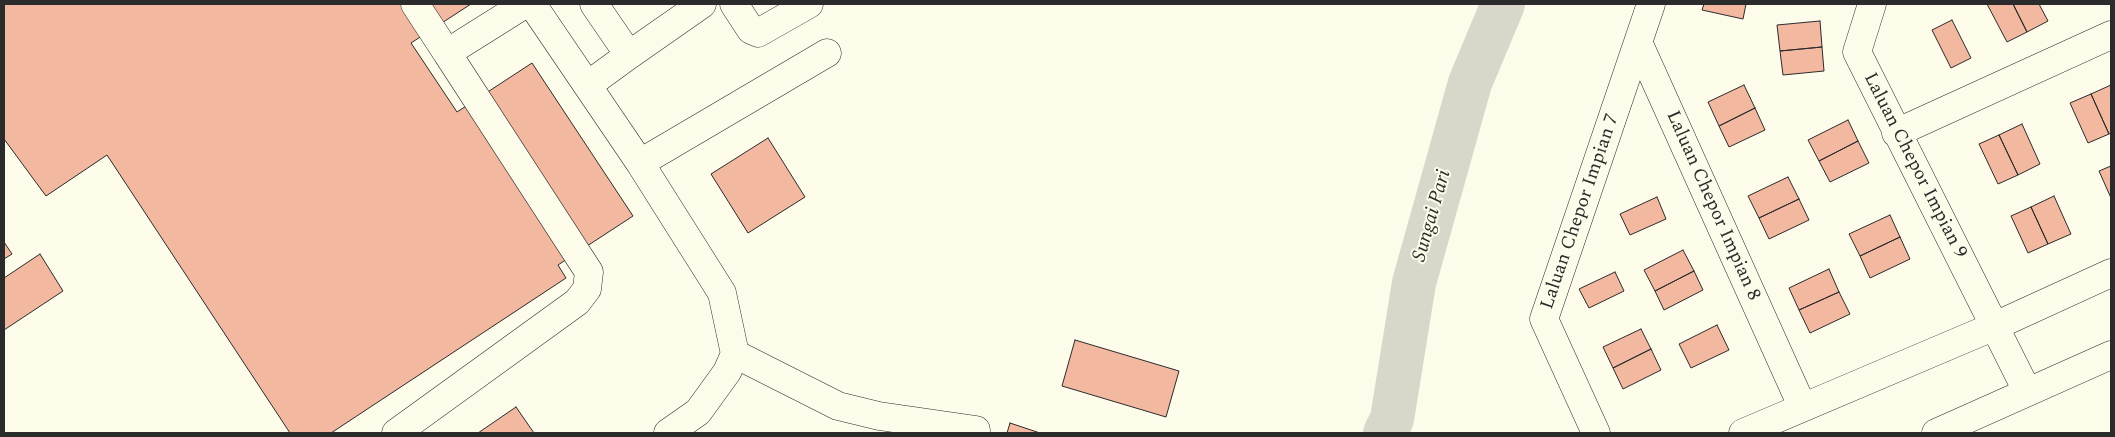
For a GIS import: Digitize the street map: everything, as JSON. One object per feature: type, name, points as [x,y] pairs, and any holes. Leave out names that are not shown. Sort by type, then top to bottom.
[{"type":"street","points":[[396,433],[577,302],[586,289],[589,272],[415,4]]},
{"type":"street","points":[[594,4],[629,56]]},
{"type":"street","points":[[588,85],[702,4]]},
{"type":"street","points":[[734,4],[751,30],[758,33],[809,4]]},
{"type":"street","points":[[1638,42],[1651,4]]},
{"type":"street","name":"Laluan Chepor Impian 9","points":[[1872,4],[1857,52],[1896,133],[1995,326],[2026,392]]},
{"type":"street","points":[[447,52],[537,6],[722,292],[735,354],[727,372],[698,412],[668,433]]},
{"type":"street","points":[[1896,133],[2111,34]]},
{"type":"street","name":"Laluan Chepor Impian 8","points":[[1638,42],[1802,406]]},
{"type":"street","name":"Laluan Chepor Impian 7","points":[[1596,433],[1544,319],[1638,42]]},
{"type":"street","points":[[640,163],[827,53]]},
{"type":"street","points":[[1743,433],[1802,406],[1995,326],[2111,273]]},
{"type":"street","points":[[735,354],[838,406],[879,416],[976,430]]},
{"type":"street","points":[[1936,433],[2111,355]]},
{"type":"building","points":[[4,4],[471,4],[411,43],[457,112],[532,63],[633,216],[558,265],[566,278],[331,433],[290,433],[107,155],[46,196],[4,139]]},
{"type":"building","points":[[1704,4],[1746,4],[1743,19],[1702,10]]},
{"type":"building","points":[[1987,4],[2013,4],[2027,32],[2007,42]]},
{"type":"building","points":[[2013,4],[2039,4],[2048,21],[2027,32]]},
{"type":"building","points":[[1952,20],[1971,58],[1951,68],[1932,30]]},
{"type":"building","points":[[1820,21],[1822,47],[1780,51],[1777,25]]},
{"type":"building","points":[[1822,47],[1824,71],[1783,75],[1780,51]]},
{"type":"building","points":[[1744,85],[1755,108],[1719,126],[1708,102]]},
{"type":"building","points":[[2111,85],[2111,133],[2109,134],[2091,94]]},
{"type":"building","points":[[2091,94],[2109,134],[2088,143],[2070,103]]},
{"type":"building","points":[[1755,108],[1765,130],[1729,147],[1719,126]]},
{"type":"building","points":[[1848,120],[1858,141],[1819,161],[1808,140]]},
{"type":"building","points":[[2022,124],[2040,164],[2018,175],[1999,135]]},
{"type":"building","points":[[1999,135],[2018,175],[1998,184],[1979,144]]},
{"type":"building","points":[[768,138],[805,197],[748,233],[711,174]]},
{"type":"building","points":[[1858,141],[1869,163],[1830,182],[1819,161]]},
{"type":"building","points":[[2111,166],[2111,198],[2099,171]]},
{"type":"building","points":[[1788,177],[1799,199],[1759,218],[1748,196]]},
{"type":"building","points":[[2054,196],[2071,234],[2048,244],[2031,207]]},
{"type":"building","points":[[1657,197],[1666,219],[1630,235],[1620,214]]},
{"type":"building","points":[[1799,199],[1809,220],[1769,239],[1759,218]]},
{"type":"building","points":[[2031,207],[2048,244],[2028,253],[2011,216]]},
{"type":"building","points":[[1890,215],[1900,237],[1860,256],[1849,234]]},
{"type":"building","points":[[1900,237],[1910,259],[1870,278],[1860,256]]},
{"type":"building","points":[[4,242],[12,254],[4,259]]},
{"type":"building","points":[[1683,250],[1694,271],[1655,291],[1644,270]]},
{"type":"building","points":[[40,254],[63,291],[4,330],[4,278]]},
{"type":"building","points":[[1829,269],[1839,292],[1799,310],[1789,288]]},
{"type":"building","points":[[1694,271],[1703,290],[1664,310],[1655,291]]},
{"type":"building","points":[[1615,272],[1624,291],[1589,308],[1579,289]]},
{"type":"building","points":[[1839,292],[1850,314],[1810,333],[1799,310]]},
{"type":"building","points":[[1717,325],[1729,350],[1691,368],[1679,344]]},
{"type":"building","points":[[1641,329],[1651,349],[1613,368],[1603,347]]},
{"type":"building","points":[[1075,340],[1179,371],[1166,417],[1062,386]]},
{"type":"building","points":[[1651,349],[1661,370],[1623,389],[1613,368]]},
{"type":"building","points":[[516,407],[534,433],[478,433]]},
{"type":"building","points":[[1010,423],[1040,433],[1007,433]]},
{"type":"waterway","name":"Sungai Pari","points":[[1385,433],[1392,419],[1414,283],[1470,83],[1503,4]]}]
